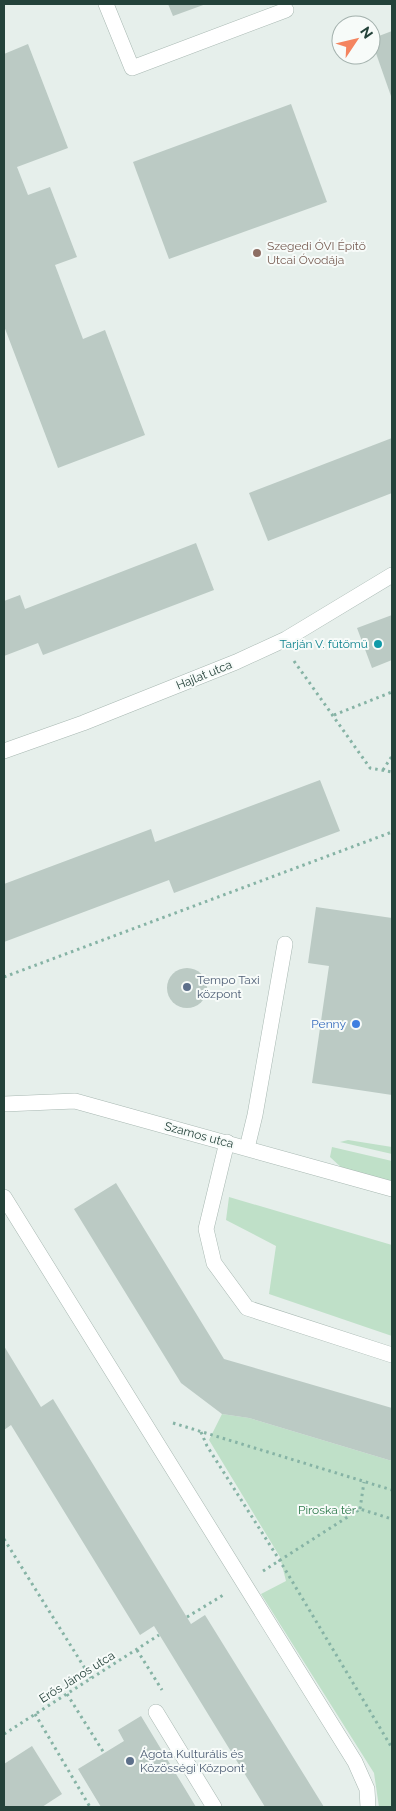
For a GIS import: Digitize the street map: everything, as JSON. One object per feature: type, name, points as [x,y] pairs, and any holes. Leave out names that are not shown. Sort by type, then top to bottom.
[{"type":"street","points":[[106,4],[132,68],[286,10]]},
{"type":"street","name":"Hajlat utca","points":[[4,751],[137,702],[236,662],[286,639],[392,576]]},
{"type":"street","points":[[247,1148],[255,1115],[285,944]]},
{"type":"street","name":"Szamos utca","points":[[4,1104],[75,1101],[392,1189]]},
{"type":"street","points":[[226,1142],[206,1229],[214,1263],[247,1308],[392,1354]]},
{"type":"street","points":[[4,1197],[355,1762],[368,1789],[368,1807]]},
{"type":"street","points":[[156,1712],[214,1807]]},
{"type":"path","points":[[286,639],[296,665],[334,715],[370,768],[392,772]]},
{"type":"path","points":[[334,715],[392,692]]},
{"type":"path","points":[[383,770],[392,756]]},
{"type":"path","points":[[4,977],[392,832]]},
{"type":"path","points":[[140,1415],[392,1490]]},
{"type":"path","points":[[201,1432],[207,1446],[280,1561],[392,1748]]},
{"type":"path","points":[[187,1617],[280,1561],[360,1509],[364,1482]]},
{"type":"path","points":[[360,1509],[392,1518]]},
{"type":"path","points":[[4,1539],[92,1678]]},
{"type":"path","name":"Erős János utca","points":[[4,1734],[159,1635]]},
{"type":"path","points":[[67,1694],[104,1753]]},
{"type":"path","points":[[35,1714],[90,1807]]},
{"type":"green space","points":[[348,1140],[392,1147],[392,1154],[340,1142]]},
{"type":"green space","points":[[332,1147],[392,1161],[392,1183],[343,1169],[330,1157]]},
{"type":"green space","points":[[229,1197],[392,1245],[392,1336],[269,1294],[276,1246],[226,1220]]},
{"type":"green space","name":"Piroska tér","points":[[222,1414],[249,1418],[392,1461],[392,1807],[379,1807],[374,1773],[261,1594],[286,1581],[280,1557],[209,1440]]},
{"type":"building","points":[[168,4],[206,4],[173,16]]},
{"type":"building","points":[[392,31],[392,99],[380,65],[381,35]]},
{"type":"building","points":[[28,44],[68,148],[17,167],[28,195],[50,187],[77,257],[55,265],[83,339],[105,330],[145,435],[58,468],[4,326],[4,54]]},
{"type":"building","points":[[291,104],[327,202],[169,259],[133,162]]},
{"type":"building","points":[[392,438],[392,493],[268,541],[249,493]]},
{"type":"building","points":[[196,543],[214,590],[43,655],[38,643],[4,656],[4,601],[20,595],[25,609]]},
{"type":"building","name":"Tarján V. fűtőmű","points":[[392,615],[392,660],[372,668],[357,628]]},
{"type":"building","points":[[320,780],[340,831],[174,893],[169,880],[4,942],[4,884],[151,829],[155,842]]},
{"type":"building","name":"Penny","points":[[316,907],[392,918],[392,1095],[312,1083],[329,966],[308,963]]},
{"type":"building","name":"Tempo Taxi központ","points":[[191,968],[198,971],[204,977],[207,988],[206,996],[198,1005],[191,1008],[183,1008],[176,1005],[168,996],[167,984],[170,977],[179,969]]},
{"type":"building","points":[[116,1183],[224,1359],[392,1408],[392,1461],[249,1418],[222,1414],[181,1383],[74,1209]]},
{"type":"building","points":[[4,1346],[41,1407],[53,1399],[191,1624],[205,1615],[324,1807],[265,1807],[154,1626],[140,1635],[11,1425],[4,1430]]},
{"type":"building","name":"Ágota Kulturális és Közösségi Központ","points":[[141,1716],[196,1807],[101,1807],[78,1769],[124,1741],[118,1730]]},
{"type":"building","points":[[32,1746],[62,1794],[42,1807],[4,1807],[4,1764]]},
{"type":"place","name":"Szegedi ÓVI Építő Utcai Óvodája","points":[[257,253]]},
{"type":"place","name":"Tarján V. fűtőmű","points":[[378,644]]},
{"type":"place","name":"Tempo Taxi központ","points":[[187,987]]},
{"type":"place","name":"Penny","points":[[356,1024]]},
{"type":"place","name":"Ágota Kulturális és Közösségi Központ","points":[[130,1761]]}]
